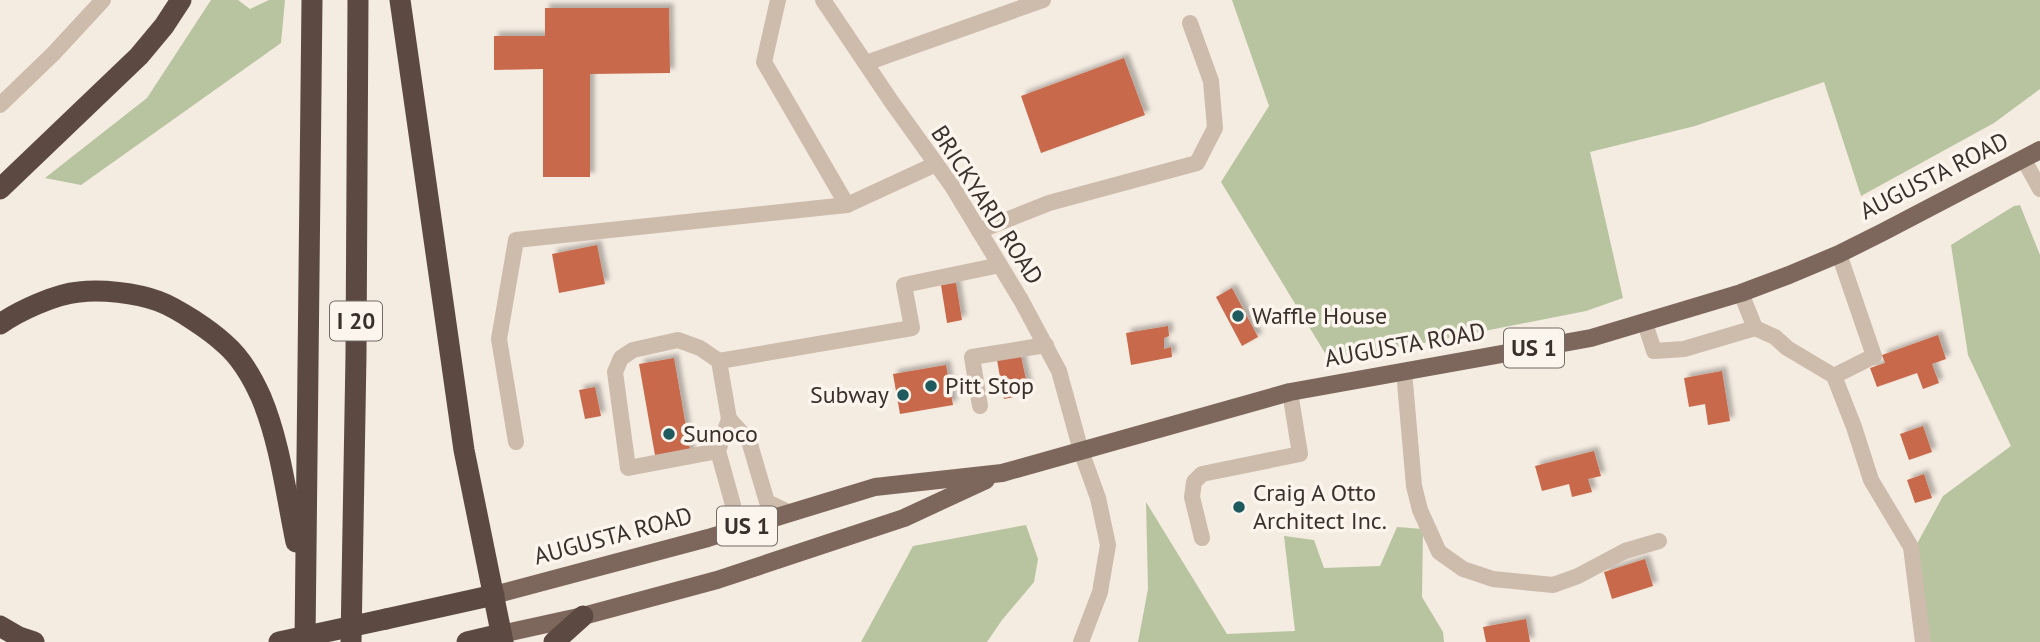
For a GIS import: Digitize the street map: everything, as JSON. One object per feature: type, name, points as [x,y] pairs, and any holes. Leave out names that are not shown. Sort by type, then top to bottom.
[{"type":"highway","points":[[0,189],[139,56],[181,0]]},
{"type":"highway","name":"I 20","points":[[305,642],[312,0]]},
{"type":"highway","name":"I 20","points":[[351,642],[358,0]]},
{"type":"highway","points":[[400,0],[464,450],[502,638]]},
{"type":"highway","points":[[0,324],[44,302],[77,292],[122,293],[158,301],[190,318],[226,344],[251,379],[269,419],[304,588]]},
{"type":"highway","name":"AUGUSTA ROAD","points":[[279,642],[495,594]]},
{"type":"highway","points":[[554,642],[583,616]]},
{"type":"highway","points":[[0,626],[34,642]]},
{"type":"highway","name":"AUGUSTA ROAD","points":[[467,642],[502,638]]},
{"type":"main road","name":"AUGUSTA ROAD","points":[[502,638],[717,580],[904,518],[1002,473],[1290,392],[1591,338],[1741,293],[1839,254],[2040,150]]},
{"type":"main road","name":"AUGUSTA ROAD","points":[[495,594],[723,533],[875,487],[1002,473]]},
{"type":"street","points":[[0,105],[53,54],[103,0]]},
{"type":"street","points":[[778,0],[764,62],[847,205]]},
{"type":"street","name":"BRICKYARD ROAD","points":[[823,0],[979,231],[1059,371],[1081,451],[1098,498],[1108,545],[1100,592],[1081,642]]},
{"type":"street","points":[[866,63],[1043,0]]},
{"type":"street","points":[[979,231],[1049,204],[1197,163],[1215,128],[1211,81],[1190,23]]},
{"type":"street","points":[[2024,159],[2040,189]]},
{"type":"street","points":[[516,442],[499,339],[516,240],[847,205],[936,164]]},
{"type":"street","points":[[1834,376],[1874,356],[1839,254]]},
{"type":"street","points":[[718,451],[628,468],[615,372],[621,358],[633,350],[678,340],[700,348],[719,361],[912,328],[904,285],[1000,265]]},
{"type":"street","points":[[1741,293],[1755,328]]},
{"type":"street","points":[[1646,323],[1654,351],[1684,349],[1755,328],[1774,337],[1787,348],[1834,376],[1871,480],[1911,547],[1923,642]]},
{"type":"street","points":[[980,406],[972,357],[1046,345]]},
{"type":"street","points":[[719,361],[729,419],[718,451],[733,505],[723,533]]},
{"type":"street","points":[[1404,371],[1414,486],[1420,510],[1439,552],[1463,569],[1493,579],[1553,586],[1625,551],[1659,541]]},
{"type":"street","points":[[1202,538],[1192,497],[1195,482],[1202,474],[1300,453],[1290,392]]},
{"type":"street","points":[[729,419],[749,441],[767,502],[790,513]]},
{"type":"green space","points":[[211,0],[238,0],[250,9],[269,0],[285,0],[281,43],[81,185],[45,178],[147,98]]},
{"type":"green space","points":[[1232,0],[2040,0],[2040,89],[1994,123],[1861,196],[1824,82],[1695,126],[1590,152],[1623,298],[1586,311],[1398,348],[1328,358],[1221,182],[1269,106]]},
{"type":"green space","points":[[2020,205],[2040,255],[2040,642],[1926,642],[1912,553],[1943,496],[2011,446],[1968,355],[1951,245],[2014,206]]},
{"type":"green space","points":[[1146,502],[1227,634],[1295,631],[1284,536],[1314,540],[1324,568],[1380,566],[1397,527],[1423,529],[1422,597],[1443,632],[1444,642],[1138,642],[1148,589]]},
{"type":"green space","points":[[1026,525],[1038,559],[1034,582],[987,642],[861,642],[913,546]]},
{"type":"building","points":[[545,8],[669,8],[670,73],[590,74],[590,177],[543,177],[543,69],[494,70],[494,36],[545,36]]},
{"type":"building","points":[[1124,58],[1145,115],[1041,153],[1021,96]]},
{"type":"building","points":[[597,245],[605,284],[559,293],[552,254]]},
{"type":"building","points":[[956,283],[962,320],[947,323],[941,285]]},
{"type":"building","points":[[1232,288],[1258,337],[1242,346],[1216,297]]},
{"type":"building","points":[[1168,326],[1169,336],[1164,338],[1164,349],[1171,347],[1172,357],[1131,365],[1126,333]]},
{"type":"building","points":[[1938,335],[1946,359],[1932,364],[1939,383],[1923,389],[1917,373],[1877,387],[1870,368],[1885,363],[1882,355]]},
{"type":"building","points":[[1021,356],[1029,394],[1004,399],[997,360]]},
{"type":"building","points":[[674,358],[691,455],[656,461],[639,364]]},
{"type":"building","points":[[946,365],[953,405],[900,414],[893,374]]},
{"type":"building","points":[[1722,371],[1730,421],[1708,425],[1705,404],[1689,407],[1684,378]]},
{"type":"building","points":[[595,387],[601,416],[585,419],[579,390]]},
{"type":"building","points":[[1923,426],[1932,452],[1909,460],[1900,434]]},
{"type":"building","points":[[1594,451],[1601,476],[1588,479],[1592,492],[1572,497],[1569,484],[1542,491],[1535,466]]},
{"type":"building","points":[[1924,474],[1932,498],[1915,503],[1907,480]]},
{"type":"building","points":[[1645,559],[1653,586],[1612,599],[1604,572]]},
{"type":"building","points":[[1526,619],[1530,642],[1486,642],[1483,627]]},
{"type":"place","name":"Waffle House","points":[[1238,316]]},
{"type":"place","name":"Pitt Stop","points":[[931,386]]},
{"type":"place","name":"Subway","points":[[903,395]]},
{"type":"place","name":"Sunoco","points":[[669,434]]},
{"type":"place","name":"Craig A Otto Architect Inc.","points":[[1239,507]]}]
